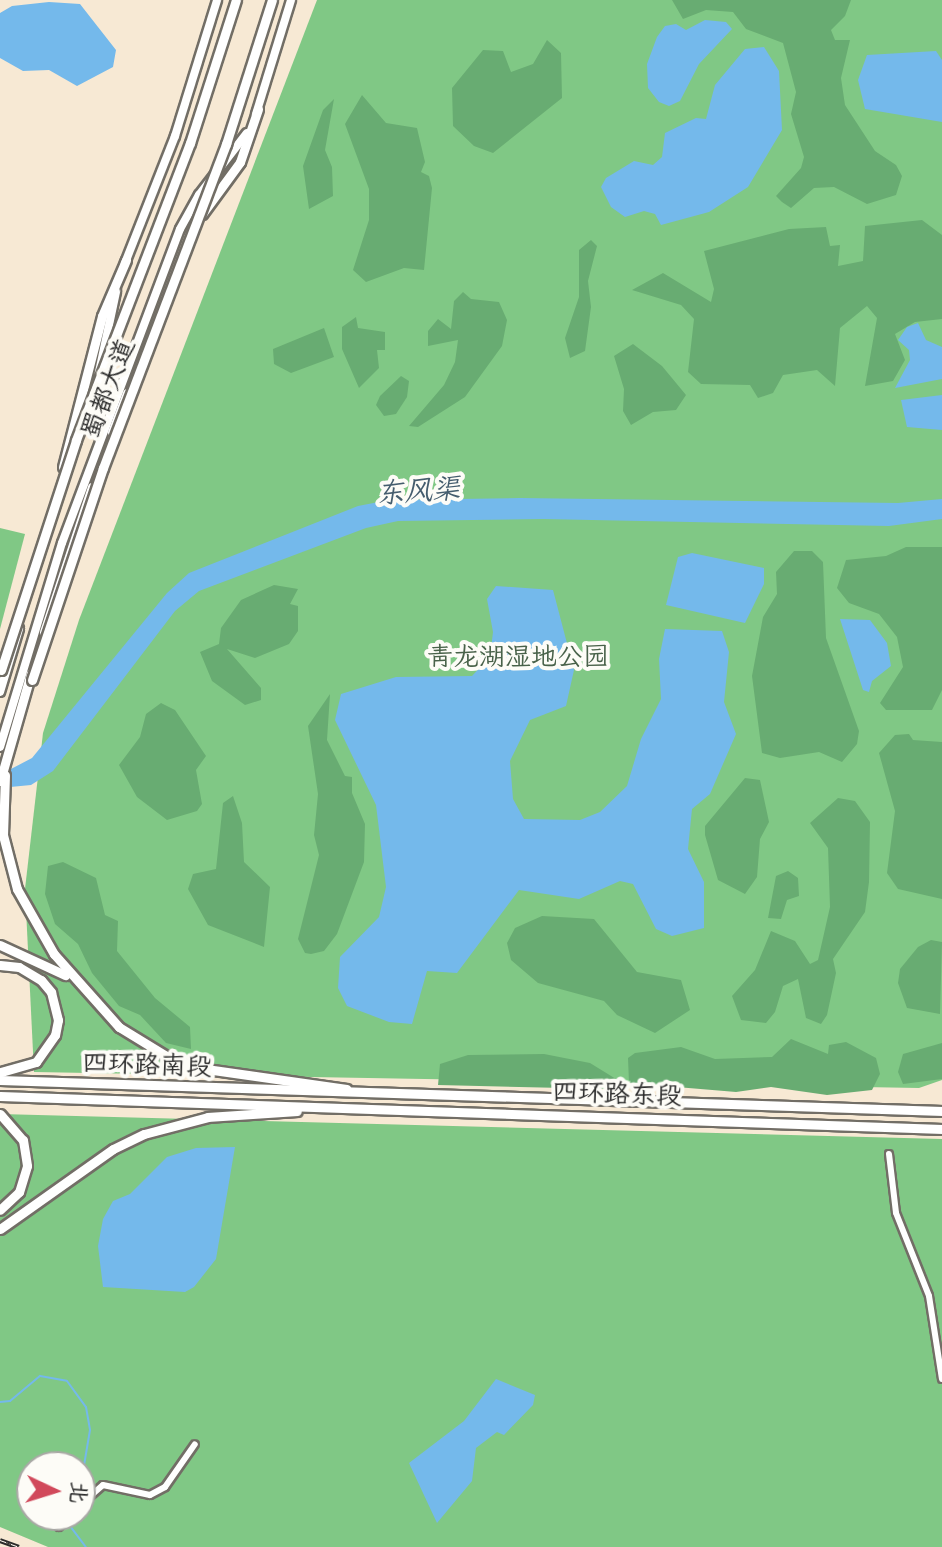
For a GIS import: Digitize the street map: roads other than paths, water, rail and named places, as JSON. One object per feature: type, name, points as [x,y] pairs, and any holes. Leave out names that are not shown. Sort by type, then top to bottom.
[{"type":"highway","name":"蜀都大道","points":[[0,670],[76,440],[190,143],[236,0]]},
{"type":"highway","name":"蜀都大道","points":[[0,799],[78,537],[226,144],[272,0]]},
{"type":"highway","points":[[0,781],[3,747],[120,411],[186,245],[240,162],[258,109]]},
{"type":"highway","points":[[0,670],[60,479],[102,316],[126,260]]},
{"type":"highway","points":[[3,747],[2,821],[9,868],[31,920],[80,988]]},
{"type":"highway","points":[[0,945],[48,963],[80,988],[119,1027],[168,1057],[199,1068],[390,1096]]},
{"type":"highway","points":[[0,965],[19,967],[41,980],[51,992],[58,1020],[55,1035],[36,1062],[0,1072]]},
{"type":"highway","name":"四环路南段","points":[[0,1080],[292,1093]]},
{"type":"highway","name":"四环路东段","points":[[292,1093],[942,1111]]},
{"type":"highway","name":"四环路南段","points":[[0,1096],[291,1108]]},
{"type":"highway","points":[[0,1226],[113,1149],[176,1123],[291,1108]]},
{"type":"highway","name":"四环路东段","points":[[291,1108],[942,1129]]},
{"type":"highway","points":[[0,1114],[23,1140],[27,1166],[19,1192],[0,1210]]},
{"type":"main road","points":[[0,692],[85,427],[126,260],[175,136],[217,0]]},
{"type":"main road","points":[[258,109],[291,0]]},
{"type":"street","points":[[889,1154],[896,1213],[929,1296],[942,1379]]},
{"type":"street","points":[[96,1491],[103,1485],[150,1495],[165,1487],[195,1444]]},
{"type":"water","points":[[49,2],[80,4],[116,50],[113,67],[77,86],[49,70],[23,71],[0,58],[0,13],[12,6]]},
{"type":"water","points":[[705,20],[726,22],[732,29],[699,64],[680,101],[669,106],[659,102],[648,88],[647,64],[657,37],[665,26],[676,24],[686,30]]},
{"type":"water","points":[[764,47],[779,71],[782,130],[748,187],[709,212],[661,225],[655,214],[644,211],[625,217],[611,207],[601,187],[606,178],[634,161],[653,165],[662,157],[665,133],[696,118],[706,119],[715,85],[745,49]]},
{"type":"water","points":[[936,51],[942,60],[942,122],[865,109],[858,80],[867,55]]},
{"type":"water","points":[[918,323],[926,340],[942,347],[942,379],[895,388],[910,360],[909,350],[898,340],[907,327]]},
{"type":"water","points":[[942,395],[942,430],[907,427],[901,400]]},
{"type":"water","name":"东风渠","points":[[520,498],[898,503],[942,499],[942,519],[889,526],[543,519],[398,521],[366,528],[199,591],[175,611],[53,771],[31,785],[0,788],[0,767],[11,769],[32,758],[167,593],[189,573],[358,506],[389,500]]},
{"type":"water","points":[[692,553],[764,568],[764,584],[745,623],[666,605],[678,557]]},
{"type":"water","points":[[496,586],[553,590],[574,670],[566,706],[530,720],[510,761],[513,799],[524,819],[580,820],[600,812],[627,786],[641,739],[661,699],[659,659],[665,629],[722,631],[729,652],[724,702],[736,734],[710,794],[692,809],[688,849],[704,882],[704,928],[672,936],[656,929],[633,884],[620,881],[579,899],[519,890],[457,973],[427,971],[412,1024],[389,1022],[347,1006],[338,988],[340,957],[379,917],[386,887],[376,805],[335,720],[341,694],[396,677],[472,676],[490,657],[493,632],[487,599]]},
{"type":"water","points":[[840,619],[870,620],[887,643],[891,666],[872,681],[869,692],[863,690]]},
{"type":"water","points":[[235,1147],[216,1259],[194,1287],[185,1292],[103,1287],[98,1246],[103,1219],[113,1201],[130,1194],[167,1157],[196,1148]]},
{"type":"water","points":[[496,1379],[535,1395],[533,1405],[504,1435],[497,1432],[476,1448],[472,1481],[437,1523],[409,1463],[464,1421]]},
{"type":"waterway","points":[[0,1402],[10,1401],[40,1376],[67,1381],[86,1407],[90,1430],[86,1451]]},
{"type":"waterway","points":[[74,1531],[86,1547]]},
{"type":"railway","points":[[0,1540],[19,1547]]},
{"type":"park label","name":"青龙湖湿地公园","points":[[518,658]]}]
